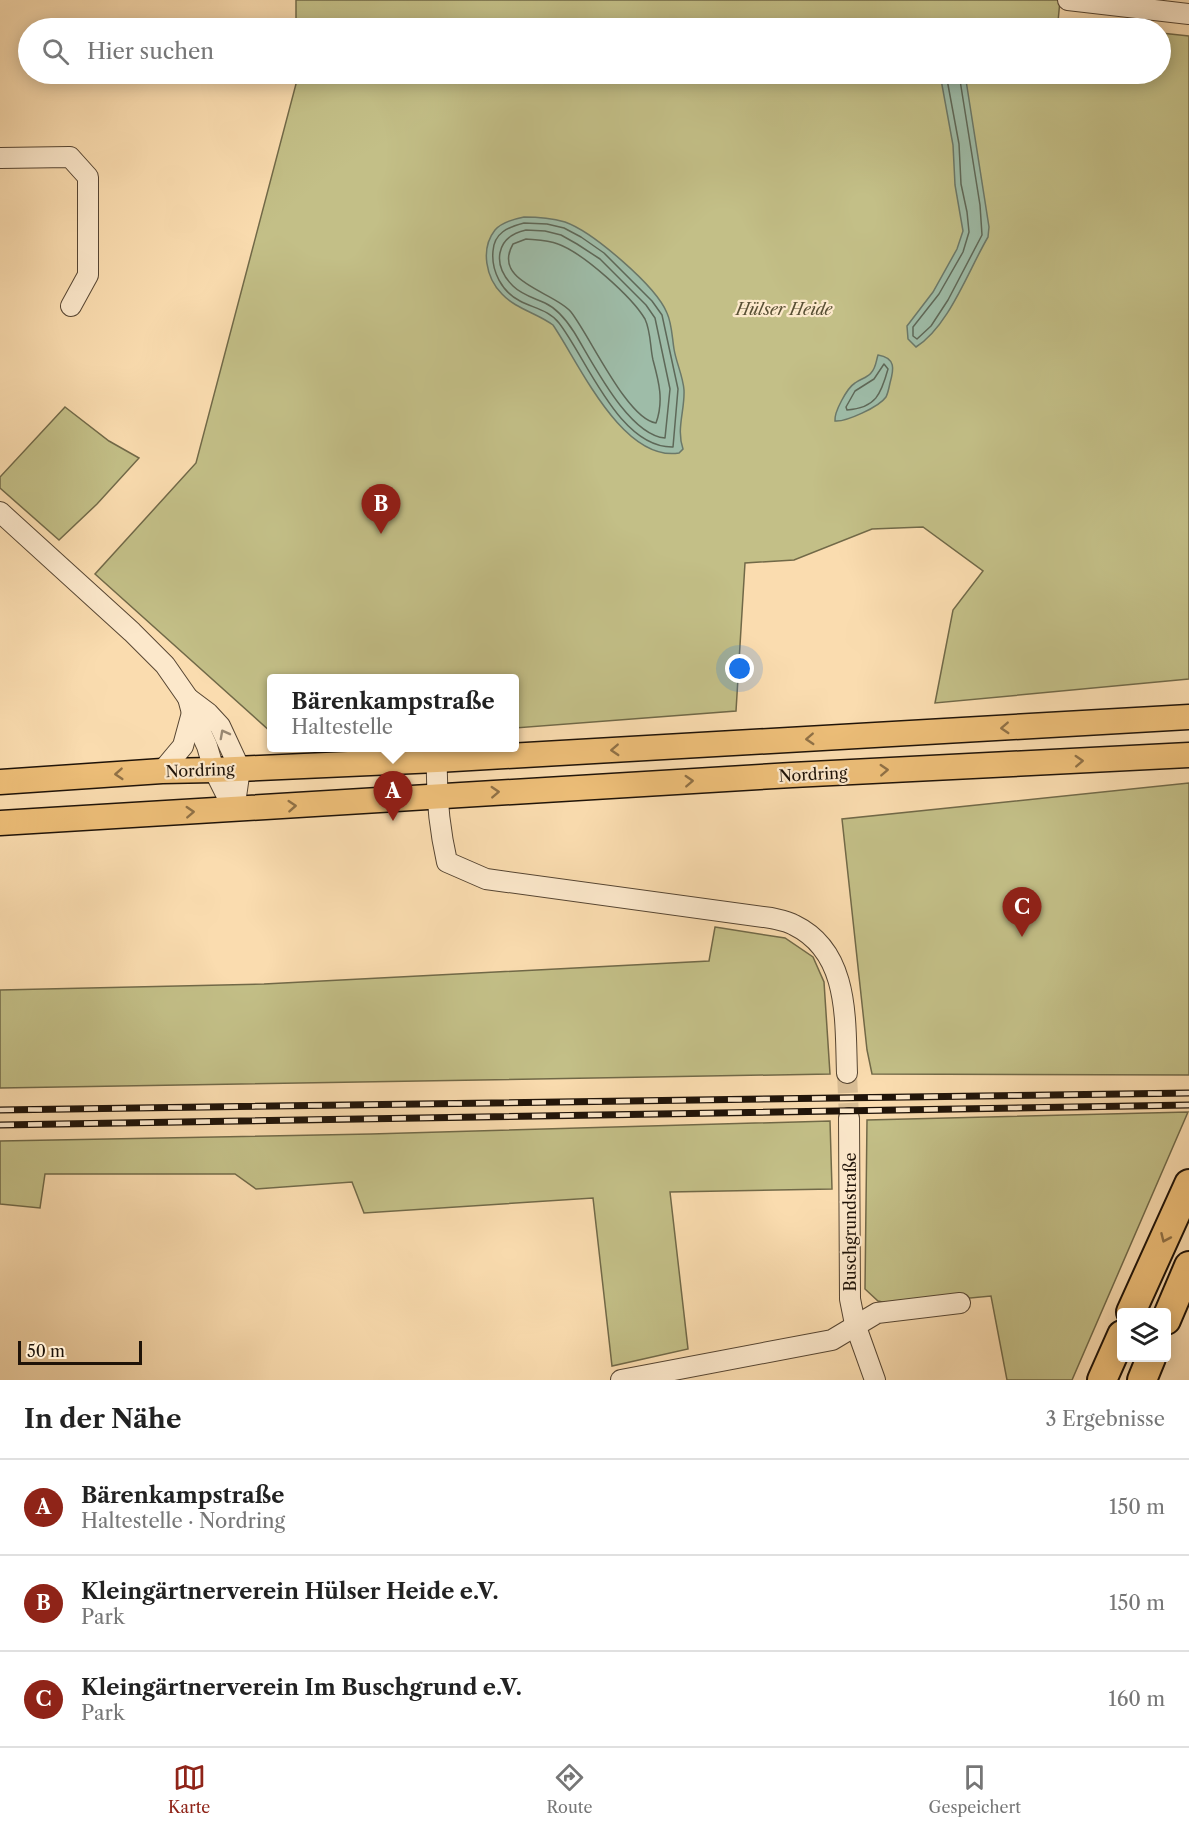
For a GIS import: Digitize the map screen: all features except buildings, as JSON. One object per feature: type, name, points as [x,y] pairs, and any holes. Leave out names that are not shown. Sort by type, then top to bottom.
[{"type":"highway","points":[[1133,1308],[1189,1184]]},
{"type":"highway","points":[[1171,1310],[1189,1266]]},
{"type":"highway","points":[[1102,1380],[1117,1346]]},
{"type":"highway","points":[[1142,1380],[1149,1362]]},
{"type":"main road","name":"Nordring","points":[[0,782],[162,771],[437,760],[1189,717]]},
{"type":"main road","name":"Nordring","points":[[0,823],[234,810],[436,795],[1189,755]]},
{"type":"street","points":[[1068,0],[1189,14]]},
{"type":"street","points":[[0,158],[70,157],[88,177],[88,275],[71,306]]},
{"type":"street","points":[[0,512],[165,664],[190,706],[207,746],[214,770],[234,810]]},
{"type":"street","points":[[190,706],[208,713],[220,726],[240,769],[234,810]]},
{"type":"street","points":[[162,771],[183,746],[190,706]]},
{"type":"street","points":[[437,760],[436,795],[447,862],[486,879],[771,918],[793,924],[810,935],[828,955],[840,979],[844,1004],[847,1073]]},
{"type":"street","name":"Buschgrundstraße","points":[[849,1119],[850,1299],[855,1324],[875,1380]]},
{"type":"street","points":[[621,1380],[832,1340],[855,1324],[877,1313],[960,1303]]},
{"type":"green space","points":[[296,0],[1060,0],[1058,18],[296,18]]},
{"type":"green space","name":"Hülser Heide","points":[[1171,34],[1189,36],[1189,679],[935,703],[953,610],[983,571],[923,527],[872,529],[794,560],[745,563],[736,711],[519,728],[519,674],[267,674],[267,728],[95,574],[196,463],[296,84],[1171,84]]},
{"type":"green space","points":[[65,407],[109,441],[139,458],[97,504],[59,540],[0,488],[0,477]]},
{"type":"green space","points":[[1189,783],[1189,1075],[872,1074],[867,1050],[842,819]]},
{"type":"green space","points":[[715,927],[785,938],[813,957],[824,982],[830,1074],[0,1088],[0,990],[264,984],[709,961]]},
{"type":"green space","points":[[1188,1112],[1072,1380],[1007,1380],[991,1296],[896,1305],[878,1301],[865,1289],[867,1120]]},
{"type":"green space","points":[[830,1121],[832,1189],[670,1192],[688,1349],[612,1366],[593,1198],[364,1213],[352,1182],[256,1189],[235,1174],[45,1174],[40,1208],[0,1204],[0,1141],[371,1134]]},
{"type":"water","points":[[942,84],[967,84],[989,227],[988,237],[948,312],[928,338],[916,347],[908,339],[907,326],[933,292],[957,249],[963,231],[955,185],[953,145]]},
{"type":"water","points":[[524,217],[565,222],[577,228],[622,261],[661,302],[670,322],[683,385],[680,434],[683,449],[679,453],[658,452],[639,442],[621,426],[589,385],[553,325],[508,299],[496,287],[487,263],[486,254],[490,238],[501,225]]},
{"type":"water","points":[[878,355],[891,361],[892,365],[886,397],[862,413],[835,421],[845,395],[852,386],[873,371]]},
{"type":"tunnel","points":[[847,1073],[849,1118]]},
{"type":"railway","points":[[0,1110],[1189,1093]]},
{"type":"railway","points":[[0,1125],[1189,1105]]},
{"type":"place","name":"Kleingärtnerverein Hülser Heide e.V.","points":[[381,534]]},
{"type":"place","name":"Bärenkampstraße","points":[[393,821]]},
{"type":"place","name":"Kleingärtnerverein Im Buschgrund e.V.","points":[[1022,937]]}]
